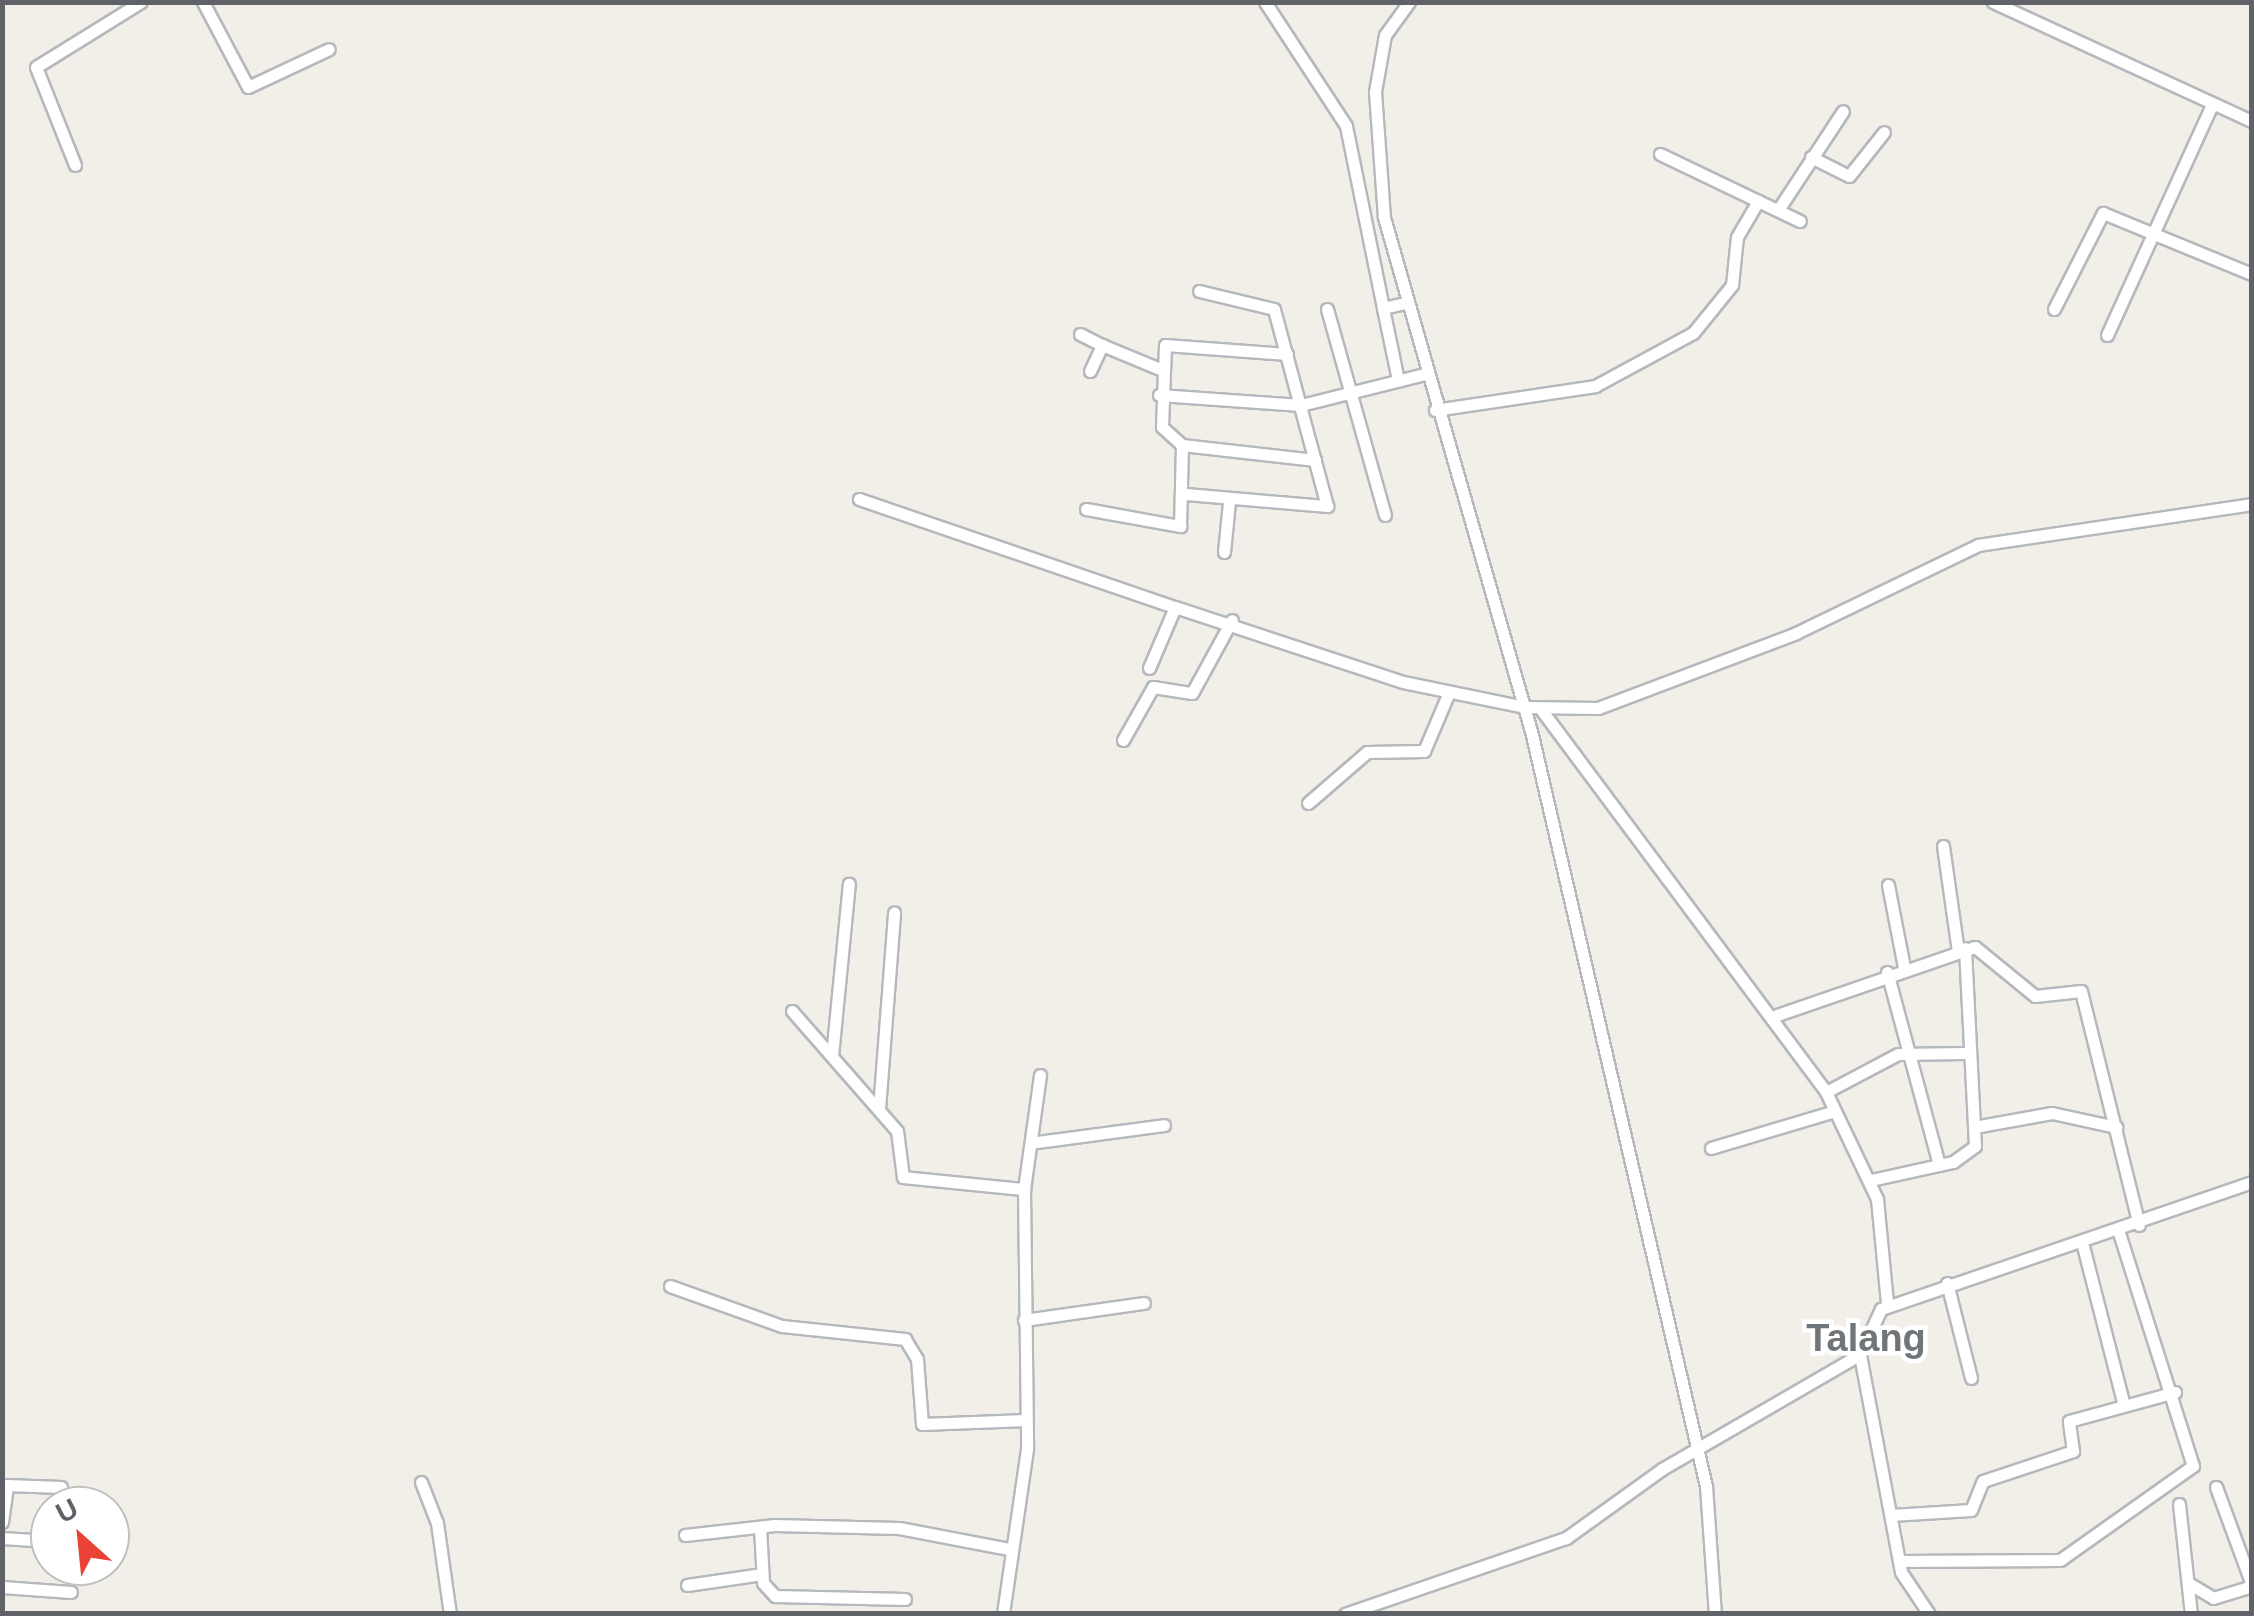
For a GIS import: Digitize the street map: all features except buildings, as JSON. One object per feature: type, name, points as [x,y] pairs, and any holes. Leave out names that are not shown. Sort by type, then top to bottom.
[{"type":"street","points":[[109,2],[115,15]]},
{"type":"street","points":[[75,165],[36,67],[141,2]]},
{"type":"street","points":[[203,2],[248,86],[329,49]]},
{"type":"street","points":[[1265,2],[1346,126],[1398,380]]},
{"type":"street","points":[[1409,2],[1386,35],[1374,106],[1381,200],[1424,374],[1525,707],[1694,1451],[1715,1614]]},
{"type":"street","points":[[1992,2],[2252,121]]},
{"type":"street","points":[[2107,335],[2212,104]]},
{"type":"street","points":[[1778,210],[1843,110]]},
{"type":"street","points":[[1811,158],[1848,176],[1884,132]]},
{"type":"street","points":[[1660,154],[1800,221]]},
{"type":"street","points":[[1435,410],[1500,393],[1595,386],[1693,333],[1732,284],[1737,238],[1758,201]]},
{"type":"street","points":[[2054,308],[2103,213],[2153,230],[2252,274]]},
{"type":"street","points":[[1186,494],[1324,510],[1316,460],[1270,306],[1199,291]]},
{"type":"street","points":[[1383,308],[1405,303]]},
{"type":"street","points":[[1327,309],[1385,515]]},
{"type":"street","points":[[1080,334],[1160,369]]},
{"type":"street","points":[[1287,354],[1168,343],[1160,369],[1159,395],[1166,436],[1182,445],[1316,460]]},
{"type":"street","points":[[1090,371],[1102,346]]},
{"type":"street","points":[[1159,395],[1301,405],[1424,374]]},
{"type":"street","points":[[1086,509],[1176,528],[1186,494],[1182,445]]},
{"type":"street","points":[[859,498],[1174,607],[1232,620],[1448,692],[1540,708],[1649,696],[1978,545],[2252,504]]},
{"type":"street","points":[[1224,552],[1229,502]]},
{"type":"street","points":[[1149,668],[1174,607]]},
{"type":"street","points":[[1123,740],[1154,688],[1192,693],[1232,620]]},
{"type":"street","points":[[1308,803],[1367,752],[1424,751],[1448,692]]},
{"type":"street","points":[[1346,1614],[1554,1544],[1694,1451],[1860,1354],[1887,1303],[1871,1180],[1826,1092],[1776,1015],[1540,708]]},
{"type":"street","points":[[1871,1180],[1939,1165],[1971,1153],[1974,1126],[1964,1053],[1973,990],[1942,846]]},
{"type":"street","points":[[832,1056],[849,884]]},
{"type":"street","points":[[1888,885],[1904,967]]},
{"type":"street","points":[[879,1109],[894,913]]},
{"type":"street","points":[[1776,1015],[1887,972],[1962,950],[1982,951],[2034,996],[2086,996],[2140,1225]]},
{"type":"street","points":[[1887,972],[1914,1052],[1939,1165]]},
{"type":"street","points":[[792,1011],[899,1135],[902,1177],[1024,1189]]},
{"type":"street","points":[[1826,1092],[1882,1058],[1914,1052],[1964,1053]]},
{"type":"street","points":[[1003,1614],[1026,1420],[1024,1189],[1037,1142],[1040,1075]]},
{"type":"street","points":[[1711,1148],[1835,1111]]},
{"type":"street","points":[[1974,1126],[2052,1112],[2117,1128]]},
{"type":"street","points":[[1037,1142],[1164,1125]]},
{"type":"street","points":[[1887,1303],[2083,1246],[2252,1182]]},
{"type":"street","points":[[1898,1561],[2042,1563],[2076,1553],[2193,1466],[2175,1392],[2119,1233]]},
{"type":"street","points":[[2083,1246],[2124,1406]]},
{"type":"street","points":[[1947,1284],[1970,1378]]},
{"type":"street","points":[[670,1286],[782,1326],[906,1339],[918,1359],[922,1424],[1026,1420]]},
{"type":"street","points":[[1024,1320],[1144,1303]]},
{"type":"street","points":[[1860,1354],[1898,1561],[1929,1614]]},
{"type":"street","points":[[1891,1515],[1971,1510],[1983,1481],[2073,1451],[2069,1420],[2175,1392]]},
{"type":"street","points":[[421,1482],[438,1523],[450,1614]]},
{"type":"street","points":[[2,1522],[7,1484],[43,1486]]},
{"type":"street","points":[[2190,1584],[2213,1598],[2252,1586],[2216,1487]]},
{"type":"street","points":[[2179,1504],[2191,1614]]},
{"type":"street","points":[[686,1536],[760,1526],[898,1528],[1009,1549]]},
{"type":"street","points":[[760,1526],[762,1574],[775,1596],[905,1599]]},
{"type":"street","points":[[2,1538],[30,1540]]},
{"type":"street","points":[[687,1585],[762,1574]]},
{"type":"street","points":[[2,1587],[71,1592]]},
{"type":"district","name":"Talang","points":[[1866,1339]]}]
